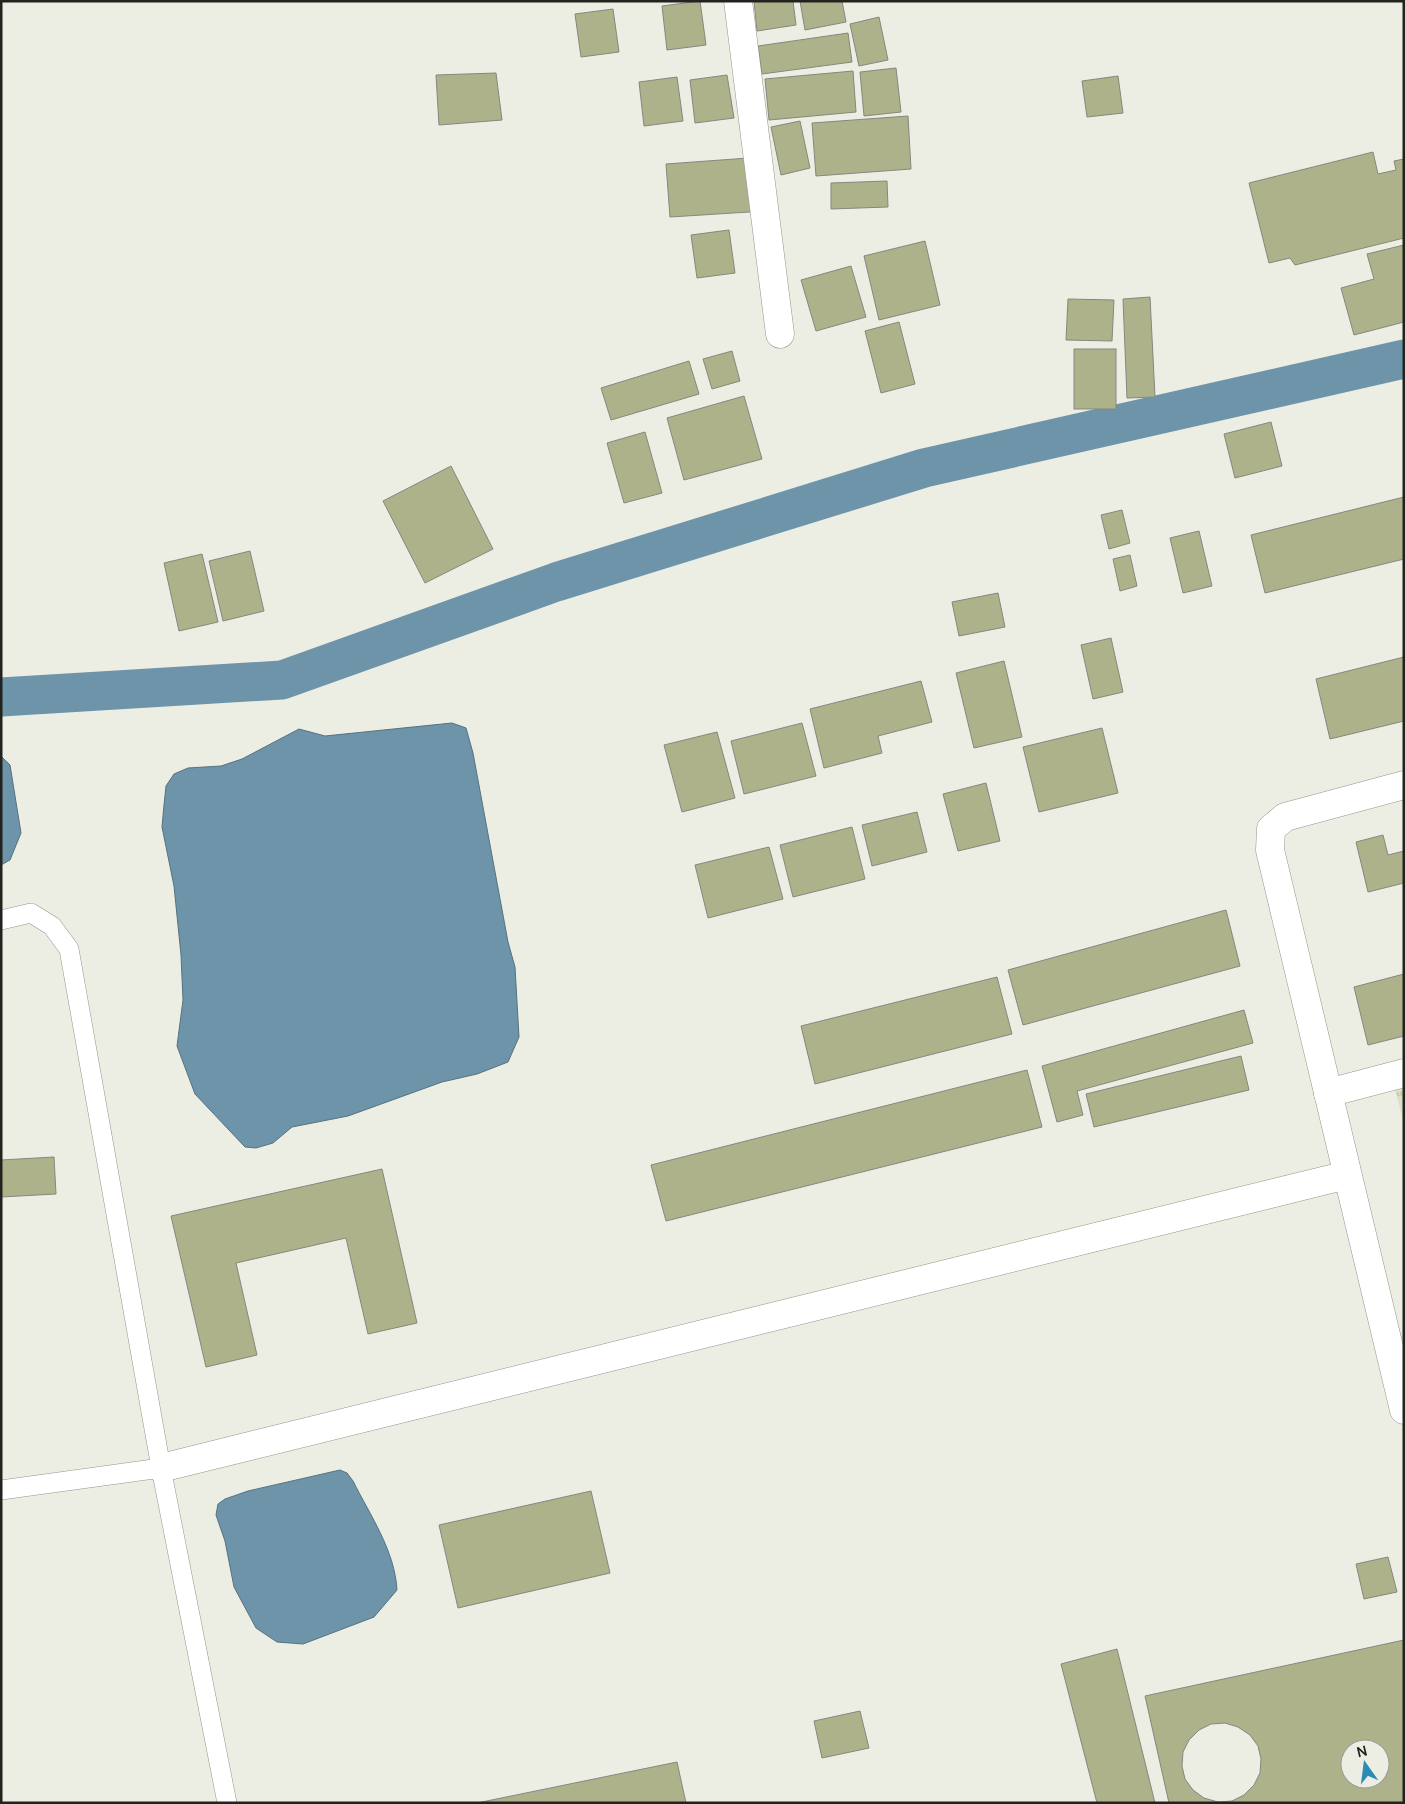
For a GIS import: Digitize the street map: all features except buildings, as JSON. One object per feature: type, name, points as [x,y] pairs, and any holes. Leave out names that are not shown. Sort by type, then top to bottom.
[{"type":"street","points":[[738,1],[780,334]]},
{"type":"street","points":[[1404,785],[1285,817],[1270,829],[1270,850],[1404,1410]]},
{"type":"street","points":[[1328,1093],[1404,1073]]},
{"type":"street","points":[[161,1468],[1347,1175]]},
{"type":"lane","points":[[1,920],[31,913],[52,926],[69,949],[161,1468],[227,1803]]},
{"type":"lane","points":[[1,1490],[161,1468]]},
{"type":"green space","points":[[1404,1088],[1404,1124],[1395,1090]]},
{"type":"water","points":[[452,723],[466,728],[473,753],[508,942],[515,967],[519,1037],[508,1062],[477,1074],[442,1082],[348,1116],[292,1127],[273,1143],[256,1148],[245,1147],[195,1094],[177,1046],[183,1000],[181,955],[174,886],[162,827],[166,786],[174,774],[188,768],[221,766],[242,759],[299,729],[325,736]]},
{"type":"water","points":[[1,756],[10,765],[21,833],[10,860],[1,865]]},
{"type":"water","points":[[340,1470],[347,1473],[353,1481],[381,1534],[392,1561],[397,1590],[374,1617],[303,1644],[277,1642],[256,1628],[234,1587],[225,1541],[216,1515],[218,1504],[225,1499],[248,1491]]},
{"type":"waterway","points":[[1,697],[282,680],[556,582],[924,468],[1404,359]]}]
